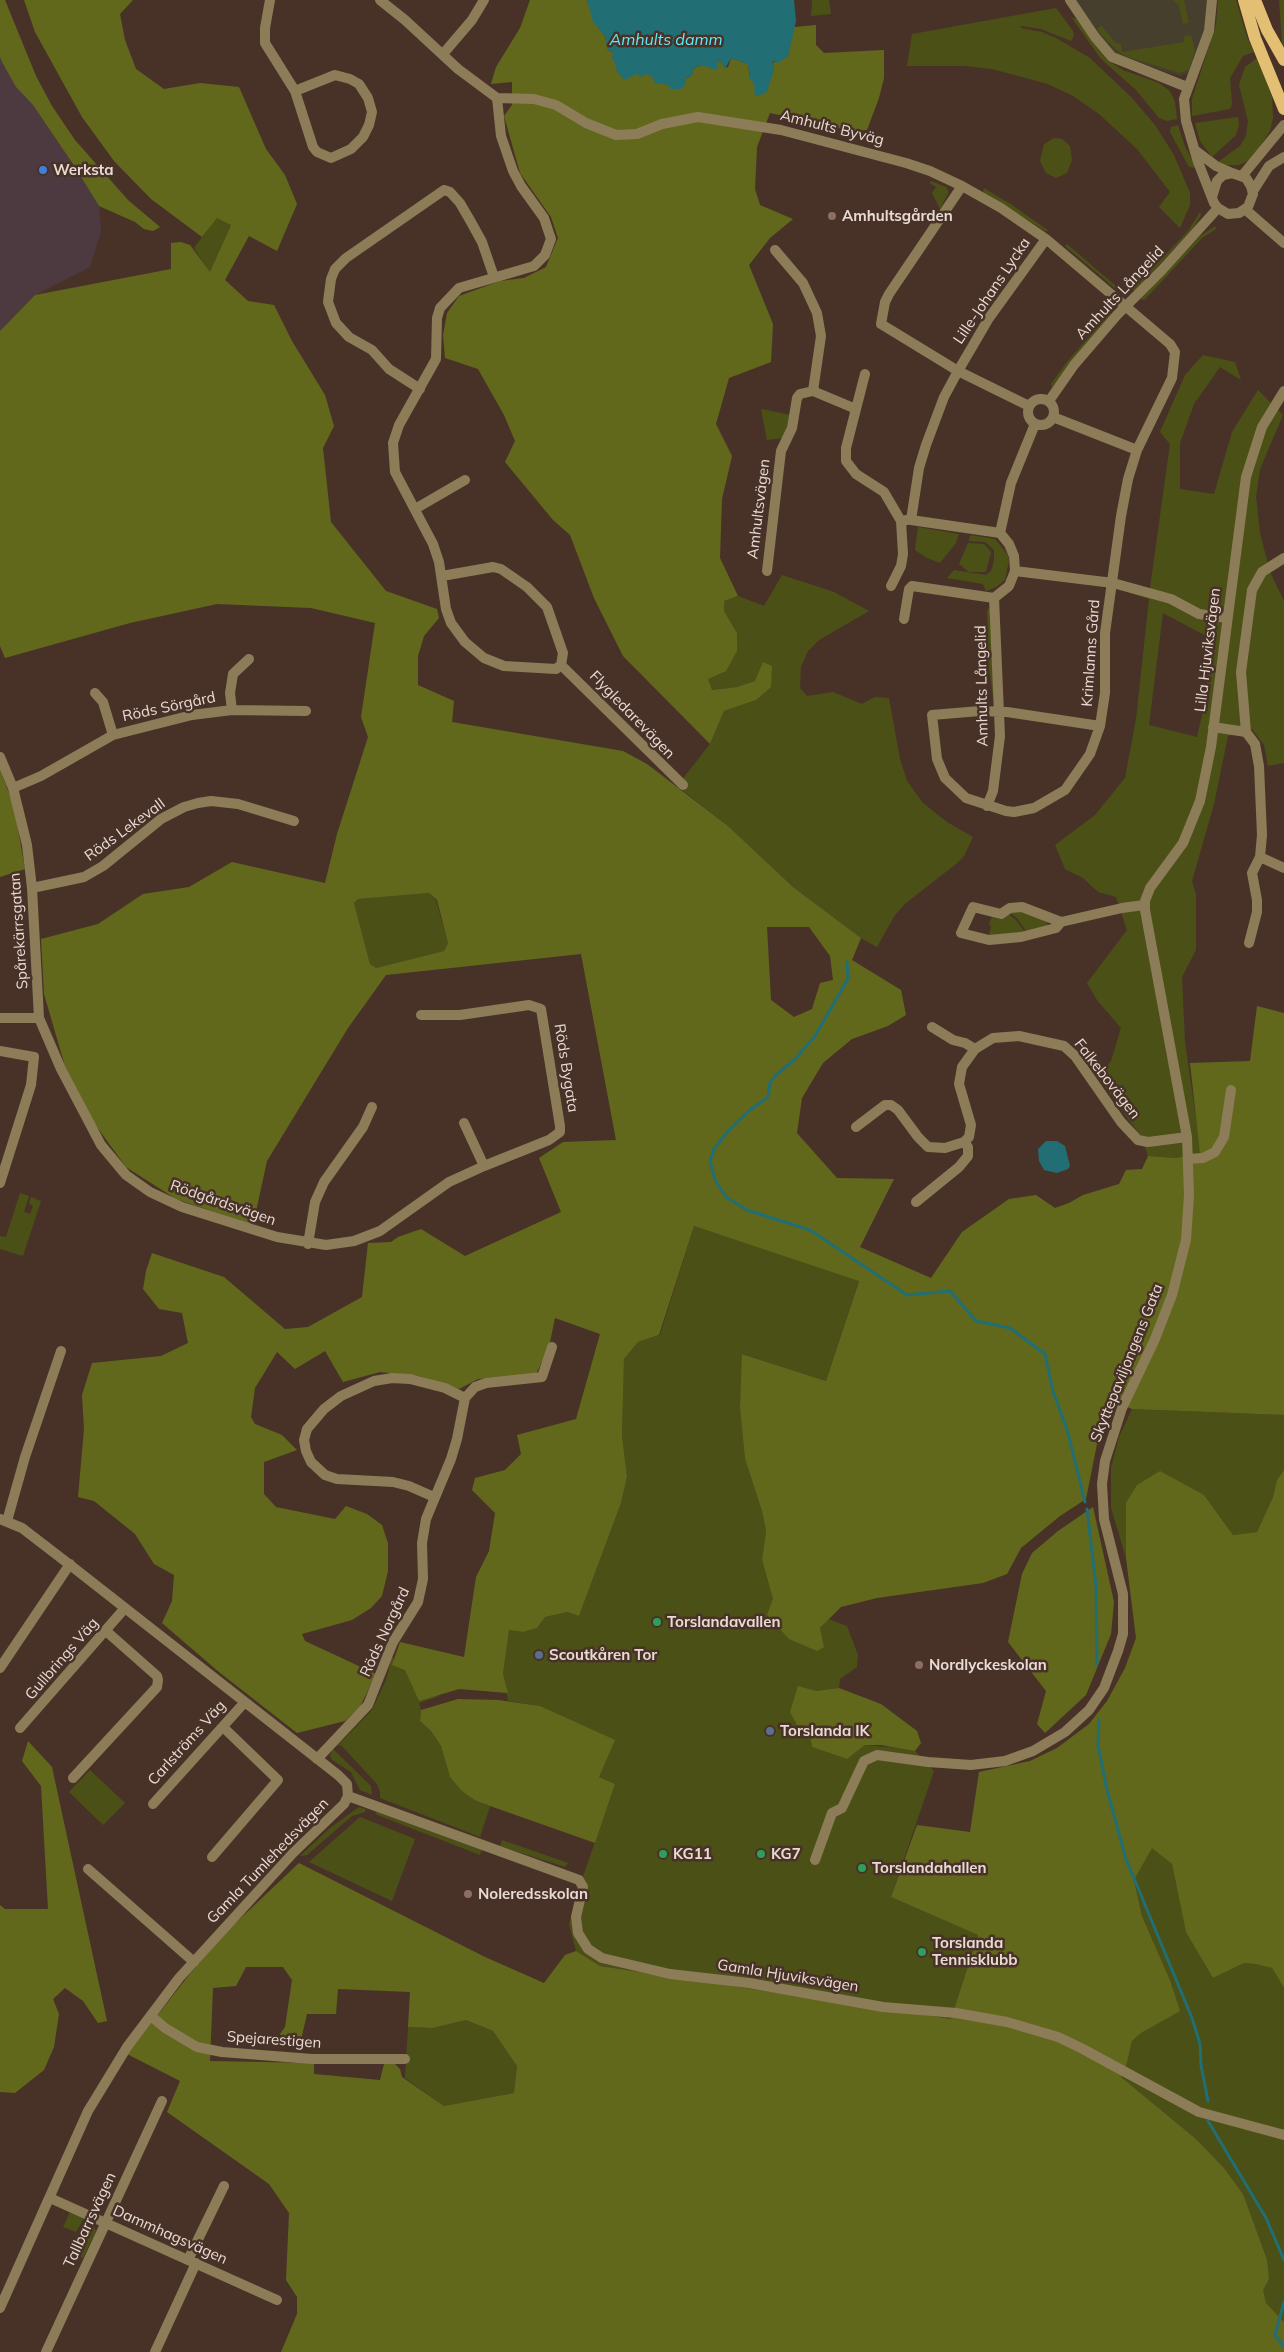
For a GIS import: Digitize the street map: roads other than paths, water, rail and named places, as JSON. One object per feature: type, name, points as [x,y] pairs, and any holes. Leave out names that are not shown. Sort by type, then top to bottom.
[{"type":"main road","points":[[1244,0],[1256,38],[1284,109]]},
{"type":"main road","points":[[1256,0],[1267,30],[1284,60]]},
{"type":"street","points":[[270,0],[265,28],[265,43],[295,91],[308,136],[316,152],[331,158],[341,155],[364,137],[372,112],[368,98],[359,84],[350,78],[334,75],[295,91]]},
{"type":"street","points":[[380,0],[471,79],[497,98],[501,136],[513,171],[521,186],[544,218],[551,239],[545,255],[534,266],[459,288],[440,308],[437,318],[436,359],[399,426],[393,443],[395,472],[433,544],[442,576],[446,609],[451,623],[465,642],[484,658],[504,666],[556,669],[561,665],[563,653],[547,607],[527,587],[501,569],[493,567],[442,576]]},
{"type":"street","points":[[443,54],[472,20],[484,0]]},
{"type":"street","points":[[1070,0],[1095,37],[1112,56],[1187,87]]},
{"type":"street","points":[[1212,0],[1209,31],[1187,87],[1184,111],[1188,133],[1218,208],[1232,215],[1246,210],[1252,201],[1253,191],[1269,166],[1284,157]]},
{"type":"street","name":"Amhults Byväg","points":[[497,98],[534,99],[556,105],[586,123],[616,135],[637,134],[662,124],[698,117],[781,130],[906,163],[930,171],[962,186],[1001,208],[1079,264],[1170,344],[1175,352],[1172,378],[1137,450]]},
{"type":"street","points":[[1212,197],[1217,181],[1223,176],[1237,175],[1255,162],[1284,125]]},
{"type":"street","points":[[1196,152],[1216,166],[1249,182],[1253,191]]},
{"type":"street","points":[[962,186],[889,294],[885,302],[881,324],[958,370],[1028,406]]},
{"type":"street","points":[[420,389],[390,369],[372,350],[349,337],[336,323],[328,302],[331,279],[335,269],[346,258],[444,190],[450,192],[460,203],[471,222],[482,242],[494,277]]},
{"type":"street","name":"Amhults Långelid","points":[[1049,401],[1074,365],[1125,306],[1162,270],[1218,208]]},
{"type":"street","points":[[1246,210],[1284,243]]},
{"type":"street","name":"Lille-Johans Lycka","points":[[906,520],[926,445],[944,397],[993,311],[1046,239]]},
{"type":"street","points":[[775,250],[803,283],[817,313],[821,336],[813,391],[856,409]]},
{"type":"street","points":[[865,374],[846,448],[846,461],[856,474],[884,492],[906,520],[902,560],[891,586]]},
{"type":"street","name":"Amhultsvägen","points":[[767,571],[781,451],[792,428],[797,398],[800,394],[813,391]]},
{"type":"street","name":"Lilla Hjuviksvägen","points":[[1144,906],[1148,892],[1178,851],[1192,822],[1203,788],[1213,726],[1241,503],[1250,459],[1262,428],[1284,391]]},
{"type":"street","points":[[1038,398],[1049,401],[1054,408],[1053,417],[1046,424],[1035,424],[1028,416],[1028,406],[1038,398]]},
{"type":"street","points":[[1053,417],[1137,450]]},
{"type":"street","points":[[1000,533],[1011,483],[1035,424]]},
{"type":"street","name":"Krimlanns Gård","points":[[1003,712],[980,711],[932,715],[937,759],[945,777],[966,798],[992,808],[1014,812],[1028,810],[1044,804],[1065,790],[1073,782],[1090,754],[1100,726],[1105,693],[1105,633],[1121,516],[1128,479],[1137,450]]},
{"type":"street","points":[[415,509],[465,480]]},
{"type":"street","points":[[904,619],[909,589],[912,586],[994,598],[1009,586],[1015,571],[1014,556],[1010,544],[1000,533],[906,520]]},
{"type":"street","points":[[1249,943],[1257,906],[1252,873],[1260,858],[1262,835],[1259,766],[1255,744],[1246,732],[1241,672],[1252,590],[1262,572],[1284,559]]},
{"type":"street","points":[[1015,571],[1113,583],[1171,599],[1199,614],[1227,618]]},
{"type":"street","name":"Amhults Långelid","points":[[992,808],[1003,712],[994,598]]},
{"type":"street","name":"Röds Sörgård","points":[[232,710],[230,693],[233,674],[249,660]]},
{"type":"street","name":"Flygledarevägen","points":[[561,665],[683,785]]},
{"type":"street","name":"Röds Sörgård","points":[[95,693],[104,702],[113,735]]},
{"type":"street","name":"Röds Sörgård","points":[[13,788],[42,776],[113,735],[192,715],[232,710],[306,711]]},
{"type":"street","points":[[1003,712],[1100,726]]},
{"type":"street","points":[[1213,726],[1246,732]]},
{"type":"street","name":"Spårekärrsgatan","points":[[0,757],[13,788],[27,845],[32,888],[39,1018]]},
{"type":"street","name":"Röds Lekevall","points":[[32,888],[84,877],[103,866],[161,819],[184,807],[198,803],[211,801],[238,804],[294,821]]},
{"type":"street","points":[[1260,858],[1284,868]]},
{"type":"street","points":[[1062,922],[1022,907],[1010,908],[1001,914],[973,907],[961,933],[989,940],[1013,938],[1056,928],[1062,922],[1122,908],[1144,906]]},
{"type":"street","name":"Skyttepaviljongens Gata","points":[[816,1860],[832,1813],[842,1808],[864,1761],[877,1755],[928,1762],[971,1764],[1005,1761],[1033,1751],[1065,1732],[1089,1710],[1104,1688],[1118,1651],[1124,1614],[1123,1594],[1104,1519],[1102,1484],[1106,1461],[1122,1408],[1155,1339],[1182,1261],[1190,1195],[1187,1137],[1144,906]]},
{"type":"street","name":"Röds Bygata","points":[[421,1015],[460,1015],[530,1005],[541,1009],[560,1132]]},
{"type":"street","points":[[0,1018],[39,1018]]},
{"type":"street","name":"Rödgårdsvägen","points":[[39,1018],[88,1123],[101,1146],[126,1175],[150,1192],[182,1206],[277,1237],[308,1244],[326,1245],[365,1238],[400,1218],[449,1182],[549,1140],[560,1132]]},
{"type":"street","points":[[932,1027],[953,1040],[965,1043],[975,1049]]},
{"type":"street","name":"Falkebovägen","points":[[916,1202],[959,1167],[968,1156],[968,1147],[964,1142],[969,1137],[971,1125],[959,1084],[960,1075],[962,1067],[975,1049],[993,1038],[1019,1036],[1058,1043],[1075,1056],[1122,1122],[1138,1140],[1148,1142],[1187,1137]]},
{"type":"street","points":[[0,1052],[34,1057],[31,1085],[0,1183]]},
{"type":"street","points":[[1188,1159],[1203,1158],[1215,1152],[1224,1137],[1231,1090]]},
{"type":"street","points":[[856,1127],[885,1105],[891,1105],[898,1110],[928,1147],[945,1148],[964,1142]]},
{"type":"street","points":[[308,1244],[315,1202],[324,1182],[363,1127],[372,1107]]},
{"type":"street","points":[[464,1123],[484,1166]]},
{"type":"street","points":[[434,1498],[409,1486],[393,1482],[337,1479],[325,1474],[311,1462],[306,1451],[304,1440],[307,1429],[324,1409],[341,1396],[374,1381],[392,1378],[410,1379],[445,1388],[465,1398],[475,1386],[486,1383],[542,1377],[552,1347]]},
{"type":"street","points":[[4,1520],[60,1351]]},
{"type":"street","name":"Röds Norgård","points":[[317,1759],[368,1705],[393,1642],[418,1602],[423,1579],[424,1527],[458,1439],[465,1398]]},
{"type":"street","name":"Gamla Tumlehedsvägen","points":[[0,2308],[88,2111],[112,2070],[151,2016],[194,1962],[293,1853],[344,1804],[348,1796],[346,1784],[317,1759],[70,1564],[22,1528],[4,1520]]},
{"type":"street","points":[[0,1668],[70,1564]]},
{"type":"street","name":"Gullbrings Väg","points":[[20,1728],[125,1608]]},
{"type":"street","points":[[73,1778],[157,1687],[157,1676],[106,1631]]},
{"type":"street","name":"Carlströms Väg","points":[[153,1804],[244,1703]]},
{"type":"street","points":[[212,1856],[278,1780],[223,1727]]},
{"type":"street","name":"Gamla Hjuviksvägen","points":[[348,1796],[579,1880],[583,1887],[576,1917],[578,1934],[588,1949],[602,1958],[670,1974],[749,1982],[884,2007],[956,2013],[1025,2026],[1081,2048],[1199,2112],[1284,2135]]},
{"type":"street","points":[[88,1869],[194,1962]]},
{"type":"street","name":"Spejarestigen","points":[[151,2016],[166,2028],[197,2047],[222,2052],[312,2059],[405,2060]]},
{"type":"street","name":"Tallbarrsvägen","points":[[46,2352],[162,2101]]},
{"type":"street","points":[[155,2352],[224,2186]]},
{"type":"street","name":"Dammhagsvägen","points":[[50,2198],[277,2300]]},
{"type":"water","name":"Amhults damm","points":[[587,0],[794,0],[796,21],[788,56],[778,63],[774,61],[772,63],[774,69],[767,92],[755,97],[754,83],[750,79],[748,64],[731,58],[725,69],[720,60],[717,63],[718,68],[715,70],[702,65],[694,68],[691,76],[686,78],[686,84],[681,89],[670,89],[669,85],[655,83],[652,77],[646,73],[643,77],[637,74],[624,80],[617,71],[614,60],[611,59],[614,53],[608,50],[605,36],[593,22]]},
{"type":"water","points":[[1046,1141],[1057,1141],[1065,1146],[1070,1166],[1068,1169],[1057,1173],[1044,1170],[1039,1161],[1038,1149]]},
{"type":"waterway","points":[[847,962],[848,979],[815,1036],[795,1059],[775,1076],[770,1083],[768,1097],[750,1110],[729,1130],[714,1149],[710,1161],[715,1180],[726,1197],[747,1210],[810,1230],[907,1295],[950,1291],[976,1321],[1010,1328],[1045,1354],[1053,1391],[1068,1433],[1085,1502]]},
{"type":"waterway","points":[[1087,1509],[1096,1586],[1097,1664]]},
{"type":"waterway","points":[[1099,1720],[1098,1745],[1107,1790],[1126,1859],[1192,2018],[1200,2044],[1201,2065],[1208,2101]]},
{"type":"waterway","points":[[1208,2121],[1266,2218],[1284,2260]]},
{"type":"waterway","points":[[1284,2302],[1275,2335],[1284,2347]]},
{"type":"place","name":"Werksta","points":[[43,170]]},
{"type":"place","name":"Amhultsgården","points":[[832,216]]},
{"type":"place","name":"Torslandavallen","points":[[657,1622]]},
{"type":"place","name":"Scoutkåren Tor","points":[[539,1655]]},
{"type":"place","name":"Nordlyckeskolan","points":[[919,1665]]},
{"type":"place","name":"Torslanda IK","points":[[770,1731]]},
{"type":"place","name":"KG11","points":[[663,1854]]},
{"type":"place","name":"KG7","points":[[761,1854]]},
{"type":"place","name":"Torslandahallen","points":[[862,1868]]},
{"type":"place","name":"Noleredsskolan","points":[[468,1894]]},
{"type":"place","name":"Torslanda Tennisklubb","points":[[922,1952]]}]
